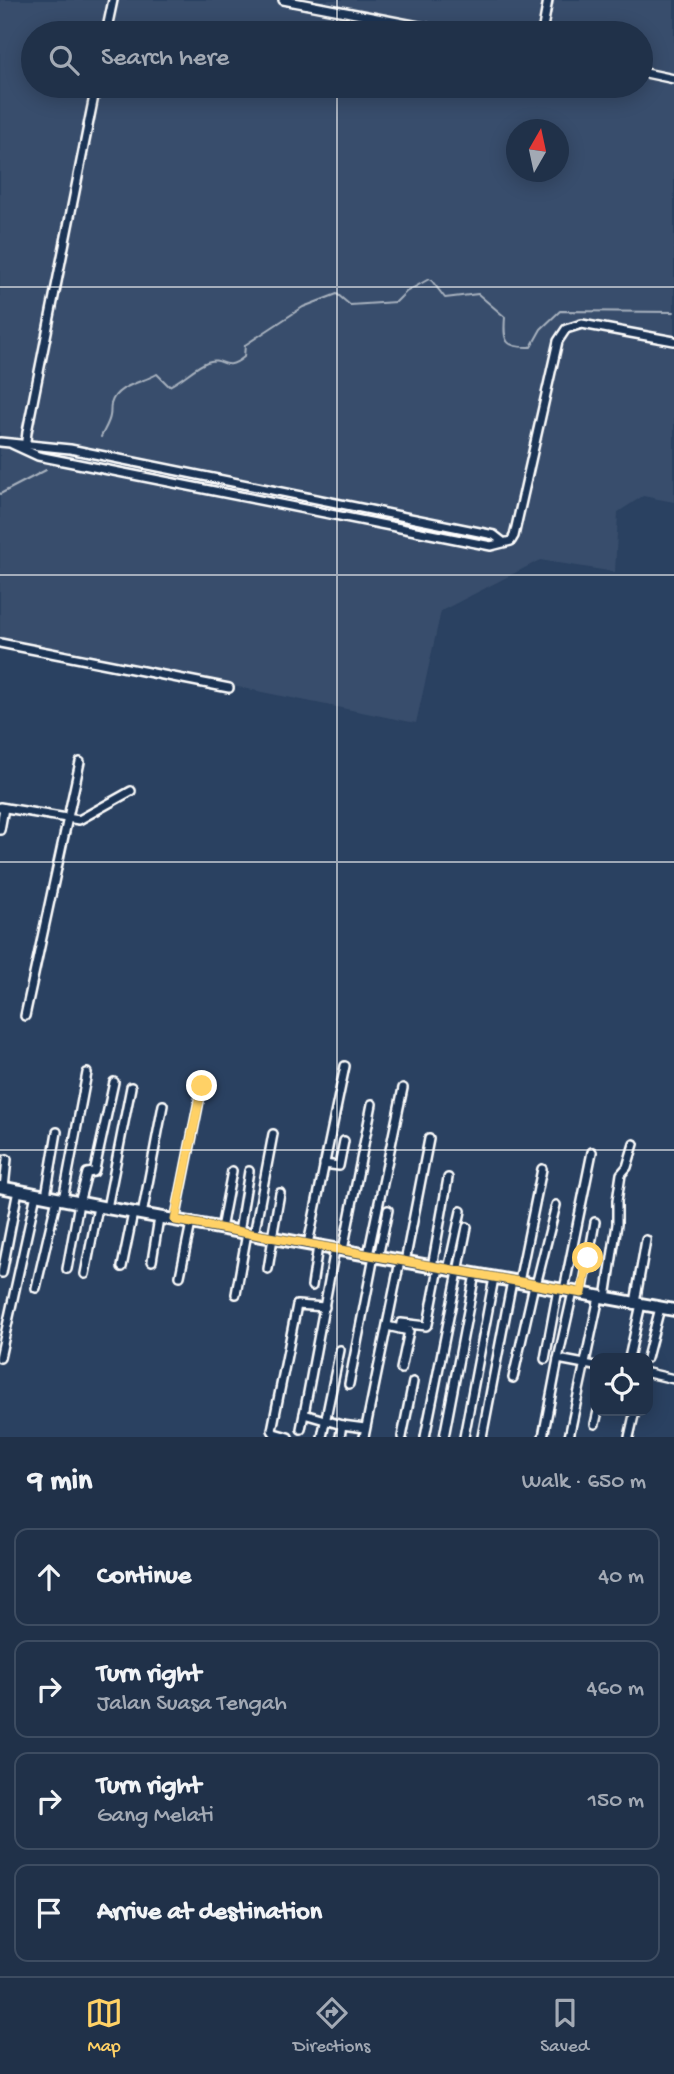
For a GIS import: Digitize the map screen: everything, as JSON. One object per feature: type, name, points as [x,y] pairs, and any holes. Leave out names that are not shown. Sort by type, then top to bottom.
[{"type":"street","points":[[109,21],[113,0]]},
{"type":"street","points":[[283,0],[392,21]]},
{"type":"street","points":[[544,21],[548,0]]},
{"type":"street","points":[[653,75],[674,79]]},
{"type":"street","points":[[25,447],[94,98]]},
{"type":"street","points":[[25,447],[38,456],[491,546],[511,541],[514,536],[558,341],[565,329],[582,324],[674,341]]},
{"type":"street","points":[[0,442],[25,447],[70,449],[494,535],[503,542]]},
{"type":"street","points":[[0,643],[229,688]]},
{"type":"street","points":[[25,1016],[80,762]]},
{"type":"street","points":[[0,830],[2,807],[80,820],[131,791]]},
{"type":"street","points":[[312,1286],[313,1245],[324,1164],[345,1066]]},
{"type":"street","points":[[0,1358],[87,1073]]},
{"type":"street","points":[[67,1269],[79,1203],[87,1173],[94,1172],[95,1169],[114,1082]]},
{"type":"street","points":[[175,1220],[202,1086],[196,1082]]},
{"type":"street","points":[[85,1274],[131,1087]]},
{"type":"street","points":[[349,1384],[403,1088]]},
{"type":"street","points":[[301,1429],[325,1307],[372,1104]]},
{"type":"street","points":[[122,1267],[163,1105]]},
{"type":"street","points":[[36,1288],[57,1132]]},
{"type":"street","points":[[236,1294],[247,1233],[274,1134]]},
{"type":"street","points":[[304,1414],[364,1433],[429,1139]]},
{"type":"street","points":[[324,1164],[338,1167],[344,1141]]},
{"type":"street","points":[[569,1437],[617,1224],[621,1174],[627,1167],[634,1144]]},
{"type":"street","points":[[543,1437],[592,1152]]},
{"type":"street","points":[[7,1159],[2,1187],[103,1208],[674,1310]]},
{"type":"street","points":[[482,1437],[542,1169]]},
{"type":"street","points":[[222,1229],[232,1171]]},
{"type":"street","points":[[247,1233],[249,1171]]},
{"type":"street","points":[[425,1437],[444,1269],[449,1178]]},
{"type":"street","points":[[2,1273],[18,1190]]},
{"type":"street","points":[[268,1269],[280,1194]]},
{"type":"street","points":[[513,1378],[556,1205]]},
{"type":"street","points":[[374,1256],[388,1210]]},
{"type":"street","points":[[400,1329],[401,1323],[428,1324],[461,1211]]},
{"type":"street","points":[[152,1261],[159,1218]]},
{"type":"street","points":[[545,1359],[595,1222]]},
{"type":"street","points":[[180,1276],[191,1223]]},
{"type":"street","points":[[444,1269],[467,1227]]},
{"type":"street","points":[[629,1353],[646,1240]]},
{"type":"street","points":[[444,1437],[475,1274]]},
{"type":"street","points":[[464,1437],[494,1278]]},
{"type":"street","points":[[288,1437],[272,1430],[297,1305],[325,1307]]},
{"type":"street","points":[[648,1353],[660,1308]]},
{"type":"street","points":[[387,1326],[409,1331],[401,1369]]},
{"type":"street","points":[[323,1437],[340,1350]]},
{"type":"street","points":[[558,1359],[590,1365]]},
{"type":"street","points":[[653,1374],[674,1380]]},
{"type":"street","points":[[402,1437],[413,1382]]},
{"type":"street","points":[[595,1424],[597,1416]]},
{"type":"street","points":[[629,1437],[634,1416]]},
{"type":"street","points":[[340,1437],[342,1425]]},
{"type":"shaded area","points":[[0,0],[674,0],[674,502],[643,496],[618,512],[615,572],[540,560],[441,611],[416,723],[0,639]]},
{"type":"waterway","points":[[101,437],[109,419],[111,404],[124,389],[157,374],[169,386],[207,362],[237,362],[244,357],[245,345],[303,307],[337,294],[350,305],[396,302],[406,292],[429,279],[445,298],[478,294],[505,317],[505,338],[508,342],[522,347],[531,347],[541,329],[560,311],[674,312]]},
{"type":"waterway","points":[[0,494],[46,470]]},
{"type":"route","points":[[202,1086],[175,1220],[582,1293],[588,1258]]}]
